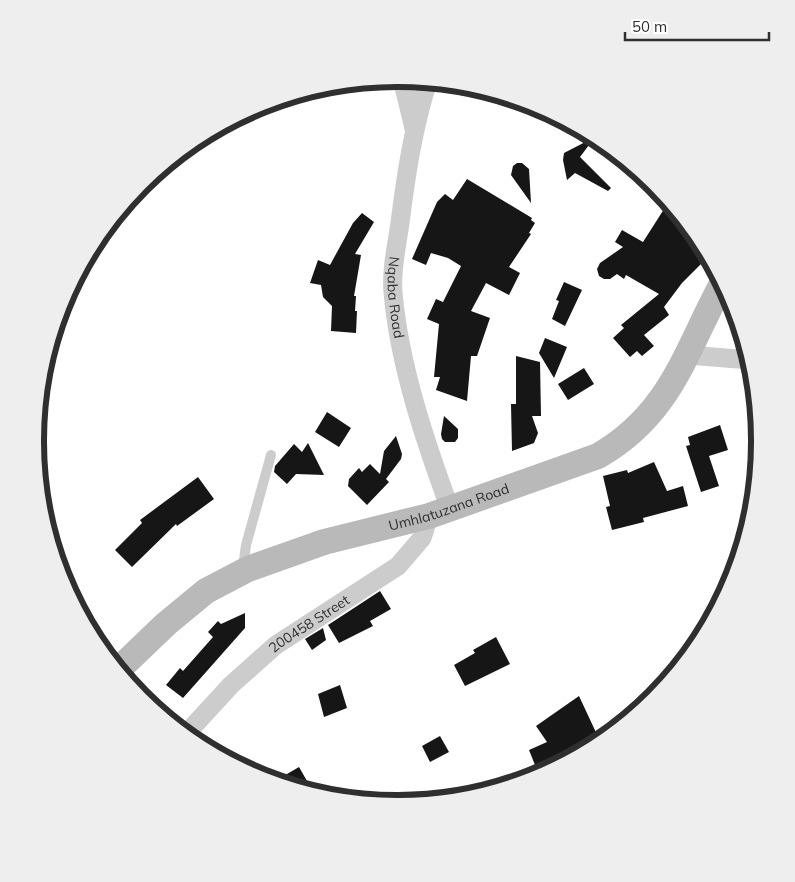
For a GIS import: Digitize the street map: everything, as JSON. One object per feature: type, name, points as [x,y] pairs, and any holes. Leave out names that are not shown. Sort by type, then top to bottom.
[{"type":"street","points":[[404,87],[414,129]]},
{"type":"street","name":"Nqaba Road","points":[[426,88],[414,129],[398,238],[393,292],[400,339],[439,512]]},
{"type":"street","name":"Umhlatuzana Road","points":[[124,664],[166,624],[206,591],[242,572],[324,542],[439,512],[598,456],[611,449],[658,406],[688,355],[718,292]]},
{"type":"street","points":[[688,355],[741,359]]},
{"type":"street","name":"200458 Street","points":[[191,728],[231,685],[276,645],[398,566],[422,538],[439,512]]},
{"type":"lane","points":[[242,572],[246,545],[271,455]]},
{"type":"building","points":[[586,142],[590,144],[580,157],[611,188],[608,191],[575,173],[567,180],[563,160],[564,153]]},
{"type":"building","points":[[517,163],[522,163],[529,169],[531,203],[511,175],[513,166]]},
{"type":"building","points":[[467,179],[532,218],[531,220],[535,223],[529,233],[531,234],[509,267],[520,273],[509,295],[486,283],[471,311],[490,318],[477,356],[471,356],[467,401],[436,390],[440,377],[434,377],[439,324],[427,319],[436,299],[443,302],[461,266],[448,258],[431,253],[426,265],[412,259],[437,202],[445,194],[453,200]]},
{"type":"building","points":[[664,209],[692,244],[703,262],[682,283],[664,307],[669,315],[644,335],[654,346],[642,356],[637,351],[630,357],[613,338],[624,328],[621,325],[659,294],[626,275],[624,279],[617,274],[610,279],[604,279],[599,276],[597,269],[600,263],[623,247],[615,242],[622,230],[643,242]]},
{"type":"building","points":[[362,213],[374,222],[355,254],[361,255],[354,296],[356,296],[355,311],[357,311],[356,333],[331,331],[332,306],[323,297],[321,285],[310,283],[318,260],[330,265],[353,223]]},
{"type":"building","points":[[564,282],[582,290],[565,326],[552,319],[559,301],[556,300]]},
{"type":"building","points":[[545,338],[567,347],[554,378],[539,353]]},
{"type":"building","points":[[516,356],[540,362],[541,416],[532,416],[538,433],[534,443],[512,451],[511,404],[516,404]]},
{"type":"building","points":[[584,368],[594,384],[568,400],[558,384]]},
{"type":"building","points":[[327,412],[351,428],[339,447],[315,432]]},
{"type":"building","points":[[444,416],[458,429],[458,438],[455,442],[445,442],[442,439]]},
{"type":"building","points":[[720,425],[728,450],[709,456],[719,486],[701,492],[686,446],[690,445],[688,437]]},
{"type":"building","points":[[396,436],[402,454],[401,459],[386,479],[389,482],[367,505],[348,486],[349,479],[359,468],[362,472],[370,464],[380,474],[384,451]]},
{"type":"building","points":[[308,443],[324,475],[296,474],[287,484],[274,472],[275,466],[294,444],[302,452]]},
{"type":"building","points":[[654,462],[667,491],[683,486],[688,506],[643,518],[644,522],[612,530],[606,507],[610,506],[603,476],[627,470],[628,473]]},
{"type":"building","points":[[198,477],[214,499],[177,526],[176,524],[132,567],[115,550],[142,523],[140,520]]},
{"type":"building","points":[[380,591],[391,609],[370,621],[373,626],[339,643],[328,625]]},
{"type":"building","points":[[245,613],[245,628],[183,698],[166,685],[180,668],[183,671],[213,637],[208,632],[218,621],[221,624]]},
{"type":"building","points":[[323,628],[326,640],[312,650],[305,639]]},
{"type":"building","points":[[496,637],[510,664],[465,686],[454,665],[475,653],[473,650]]},
{"type":"building","points":[[340,685],[347,708],[324,717],[318,694]]},
{"type":"building","points":[[579,696],[596,733],[554,758],[552,757],[535,765],[529,750],[547,742],[536,726]]},
{"type":"building","points":[[440,736],[449,752],[430,762],[422,746]]},
{"type":"building","points":[[299,767],[307,781],[304,782],[284,776]]}]
